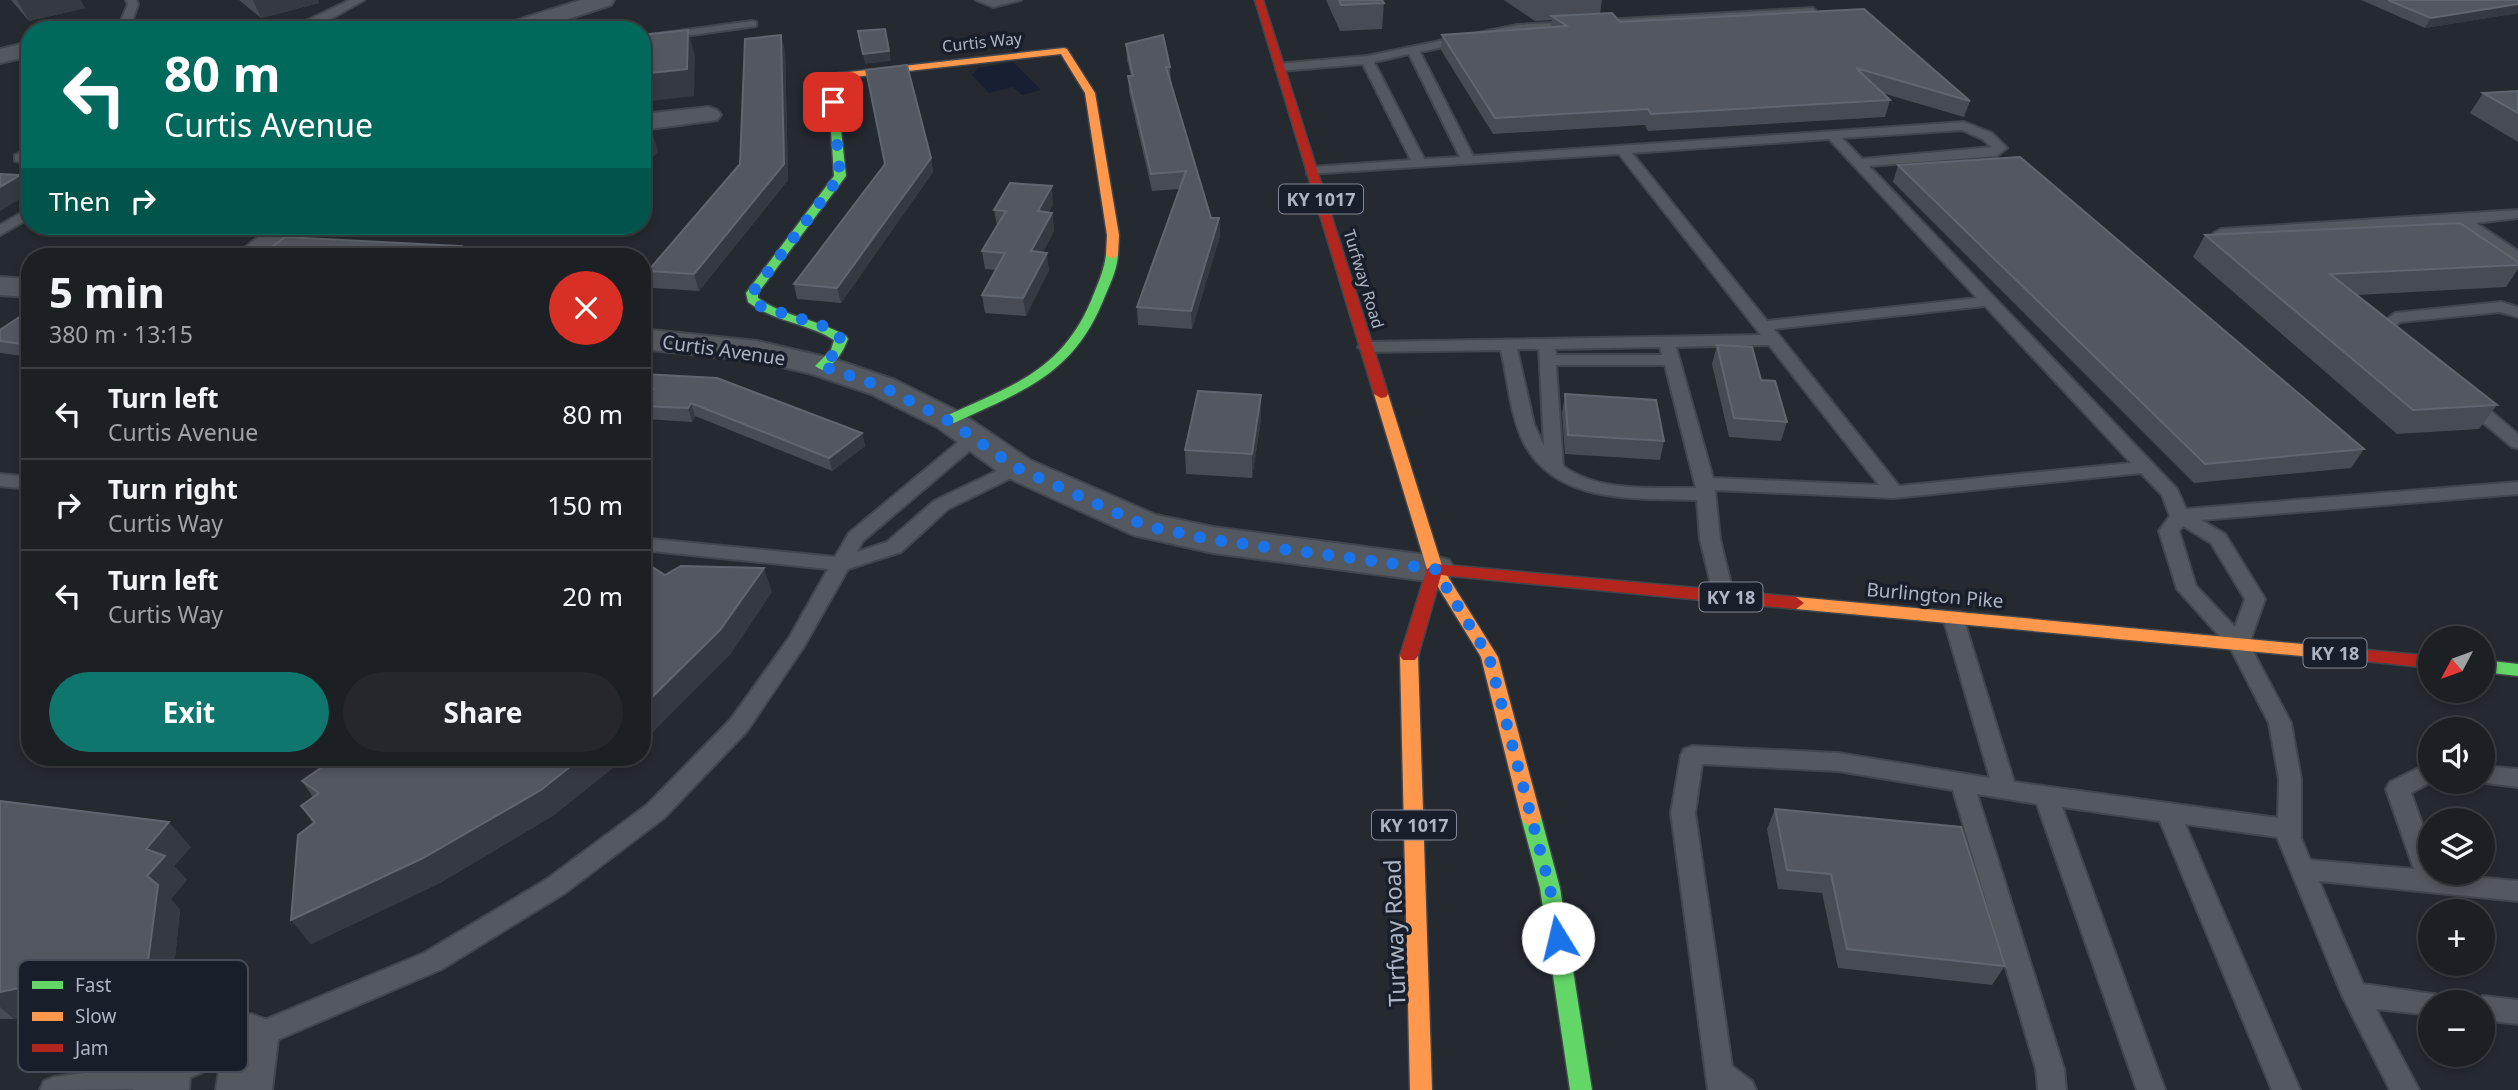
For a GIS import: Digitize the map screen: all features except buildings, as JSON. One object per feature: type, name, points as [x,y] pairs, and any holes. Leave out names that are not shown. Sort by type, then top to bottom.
[{"type":"main road","name":"Turfway Road","points":[[1259,0],[1435,569],[1489,657],[1550,888],[1581,1090]]},
{"type":"main road","name":"Curtis Way","points":[[822,366],[837,351],[841,339],[830,328],[767,310],[752,299],[752,293],[840,176],[831,77],[1063,51],[1090,93],[1113,235],[1111,266],[1082,332],[1069,350],[1036,377],[962,429]]},
{"type":"main road","name":"Turfway Road","points":[[1421,1090],[1408,660],[1435,569]]},
{"type":"main road","name":"Burlington Pike","points":[[1435,569],[2418,661]]},
{"type":"main road","points":[[2496,667],[2518,670]]},
{"type":"street","points":[[538,21],[603,0]]},
{"type":"street","points":[[0,56],[21,51]]},
{"type":"street","points":[[651,121],[708,115]]},
{"type":"street","points":[[260,248],[278,235]]},
{"type":"street","points":[[0,286],[21,287]]},
{"type":"street","name":"Curtis Avenue","points":[[651,340],[757,351],[822,366],[883,387],[962,429],[1017,468],[1146,526],[1184,535],[1435,569]]},
{"type":"lane","points":[[126,21],[133,4],[131,0]]},
{"type":"lane","points":[[314,21],[359,0]]},
{"type":"lane","points":[[981,0],[993,4],[1016,0]]},
{"type":"lane","points":[[1280,66],[1367,60],[1517,28],[1809,10]]},
{"type":"lane","points":[[651,38],[752,24]]},
{"type":"lane","points":[[1413,50],[1468,160]]},
{"type":"lane","points":[[1367,60],[1419,163]]},
{"type":"lane","points":[[1312,171],[1964,126],[1987,136],[2000,148],[1992,153],[1858,163]]},
{"type":"lane","points":[[1832,135],[2170,494],[2180,516],[2218,539],[2255,599],[2239,644]]},
{"type":"lane","points":[[1623,149],[1894,492]]},
{"type":"lane","points":[[2221,233],[2462,220],[2518,214]]},
{"type":"lane","points":[[0,230],[21,217]]},
{"type":"lane","points":[[2462,220],[2518,258]]},
{"type":"lane","points":[[1762,326],[1988,301]]},
{"type":"lane","points":[[2413,355],[2391,338],[2386,326],[2395,318],[2501,307],[2518,312]]},
{"type":"lane","points":[[1366,347],[1508,345],[1548,352],[1670,351],[1774,340]]},
{"type":"lane","points":[[1508,345],[1533,444],[1554,468],[1577,483],[1607,489],[1894,492],[2145,467]]},
{"type":"lane","points":[[1670,351],[1705,489],[1710,539],[1724,597]]},
{"type":"lane","points":[[1548,352],[1554,468]]},
{"type":"lane","points":[[2455,390],[2518,443]]},
{"type":"lane","points":[[248,1065],[433,961],[556,886],[656,811],[739,725],[796,643],[856,537],[962,429]]},
{"type":"lane","points":[[651,545],[841,564],[894,547],[942,505],[1017,468]]},
{"type":"lane","points":[[0,480],[21,482]]},
{"type":"lane","points":[[2405,1090],[2355,995],[2289,838],[2290,779],[2280,723],[2239,644],[2187,589],[2169,531],[2180,516],[2518,488]]},
{"type":"lane","points":[[1953,617],[2005,790]]},
{"type":"lane","points":[[1742,1090],[1720,1081],[1683,813],[1692,755],[1838,762],[2005,790],[2289,829]]},
{"type":"lane","points":[[2495,776],[2518,778]]},
{"type":"lane","points":[[2418,778],[2398,789],[2418,841]]},
{"type":"lane","points":[[1962,783],[2050,1069],[2052,1090]]},
{"type":"lane","points":[[2046,796],[2151,1090]]},
{"type":"lane","points":[[2168,812],[2286,1090]]},
{"type":"lane","points":[[2302,869],[2418,880]]},
{"type":"lane","points":[[2463,885],[2518,891]]},
{"type":"lane","points":[[2355,995],[2418,1002]]},
{"type":"lane","points":[[2495,1009],[2518,1012]]},
{"type":"lane","points":[[54,1090],[162,1083],[215,1072]]},
{"type":"water","points":[[1013,62],[1041,90],[1022,95],[1013,87],[989,93],[972,75],[978,68]]},
{"type":"traffic: fast","points":[[822,366],[837,351],[841,339],[830,332],[762,307],[752,299],[752,293],[840,176],[833,102]]},
{"type":"traffic: fast","points":[[949,420],[1023,385],[1057,362],[1072,347],[1091,315],[1111,266],[1112,255]]},
{"type":"traffic: fast","points":[[2496,667],[2518,670]]},
{"type":"traffic: fast","points":[[1531,817],[1550,888],[1581,1090]]},
{"type":"traffic: slow","points":[[833,102],[831,77],[1064,51],[1090,93],[1113,235],[1112,255]]},
{"type":"traffic: slow","points":[[1381,394],[1435,569],[1489,657],[1531,817]]},
{"type":"traffic: slow","points":[[1796,603],[2313,651]]},
{"type":"traffic: slow","points":[[1409,656],[1421,1090]]},
{"type":"traffic: jam","points":[[1259,0],[1381,394]]},
{"type":"traffic: jam","points":[[1435,569],[1796,603]]},
{"type":"traffic: jam","points":[[1409,656],[1435,569]]},
{"type":"traffic: jam","points":[[2313,651],[2418,661]]},
{"type":"route","points":[[833,102],[840,176],[752,293],[752,299],[757,305],[830,328],[841,339],[837,351],[822,366],[883,387],[949,421],[1017,468],[1146,526],[1213,540],[1435,569],[1489,657],[1550,888],[1558,938]]}]
